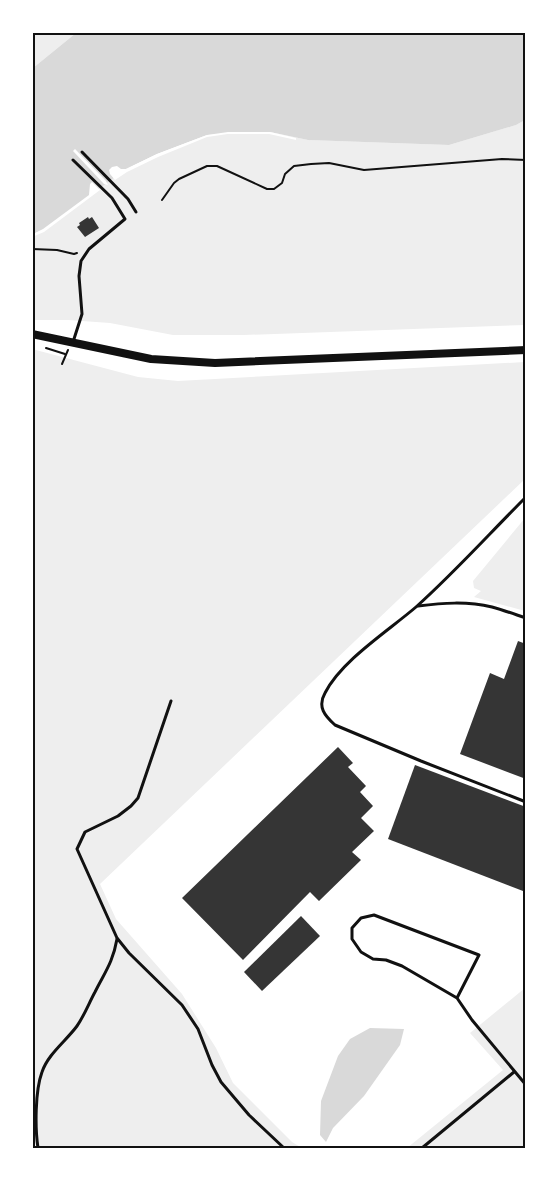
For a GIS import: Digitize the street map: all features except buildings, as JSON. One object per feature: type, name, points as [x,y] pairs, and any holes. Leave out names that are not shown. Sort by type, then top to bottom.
[{"type":"street","points":[[32,334],[151,359],[215,363],[526,350]]},
{"type":"lane","points":[[82,152],[128,199],[136,212]]},
{"type":"lane","points":[[73,160],[112,198],[125,219],[89,249],[82,258],[80,265],[82,314],[73,342]]},
{"type":"lane","points":[[526,497],[417,606],[347,665],[324,694],[321,706],[325,716],[343,729],[421,762],[526,802]]},
{"type":"lane","points":[[417,606],[444,603],[491,607],[526,618]]},
{"type":"lane","points":[[171,701],[138,798],[118,816],[85,832],[77,850],[117,938],[129,953],[182,1005],[198,1029],[221,1082],[249,1115],[284,1148]]},
{"type":"lane","points":[[457,998],[479,955],[374,915],[360,918],[352,928],[352,939],[361,952],[373,959],[386,960],[402,966],[457,998],[472,1020],[526,1086]]},
{"type":"lane","points":[[38,1148],[36,1134],[42,1072],[48,1061],[78,1024],[111,963],[117,938]]},
{"type":"lane","points":[[422,1148],[514,1072]]},
{"type":"path","points":[[162,200],[179,179],[207,166],[217,166],[267,189],[274,189],[282,183],[285,174],[294,166],[311,164],[329,163],[364,170],[502,159],[526,160]]},
{"type":"path","points":[[32,249],[57,250],[74,254],[89,249]]},
{"type":"path","points":[[43,347],[65,354]]},
{"type":"shaded area","points":[[33,32],[76,32],[76,33],[33,68]]},
{"type":"shaded area","points":[[76,33],[525,33],[525,120],[516,125],[449,145],[308,140],[270,132],[207,135],[157,154],[126,169],[43,230],[33,234],[33,68]]},
{"type":"shaded area","points":[[525,120],[525,325],[244,335],[173,335],[110,323],[33,320],[32,234],[43,229],[126,169],[207,135],[270,132],[308,140],[449,145],[516,125]]},
{"type":"shaded area","points":[[32,349],[138,377],[178,381],[525,362],[525,479],[100,884],[116,919],[182,994],[216,1048],[233,1083],[292,1142],[302,1148],[33,1148]]},
{"type":"shaded area","points":[[525,518],[525,611],[474,597],[481,591],[474,588],[473,581]]},
{"type":"shaded area","points":[[525,988],[525,1148],[407,1148],[503,1070],[470,1033]]},
{"type":"shaded area","points":[[370,1028],[404,1029],[400,1045],[364,1096],[333,1128],[326,1142],[320,1135],[321,1101],[338,1056],[350,1039]]},
{"type":"pier","points":[[228,132],[270,132],[296,138],[296,140],[269,134],[228,134],[207,137],[158,157],[115,180],[110,174],[109,170],[112,167],[117,166],[121,169],[126,169],[157,154],[207,135]]},
{"type":"pier","points":[[75,149],[108,185],[104,184],[73,151]]},
{"type":"pier","points":[[92,182],[100,190],[44,232],[32,237],[33,234],[43,229],[89,195]]}]
